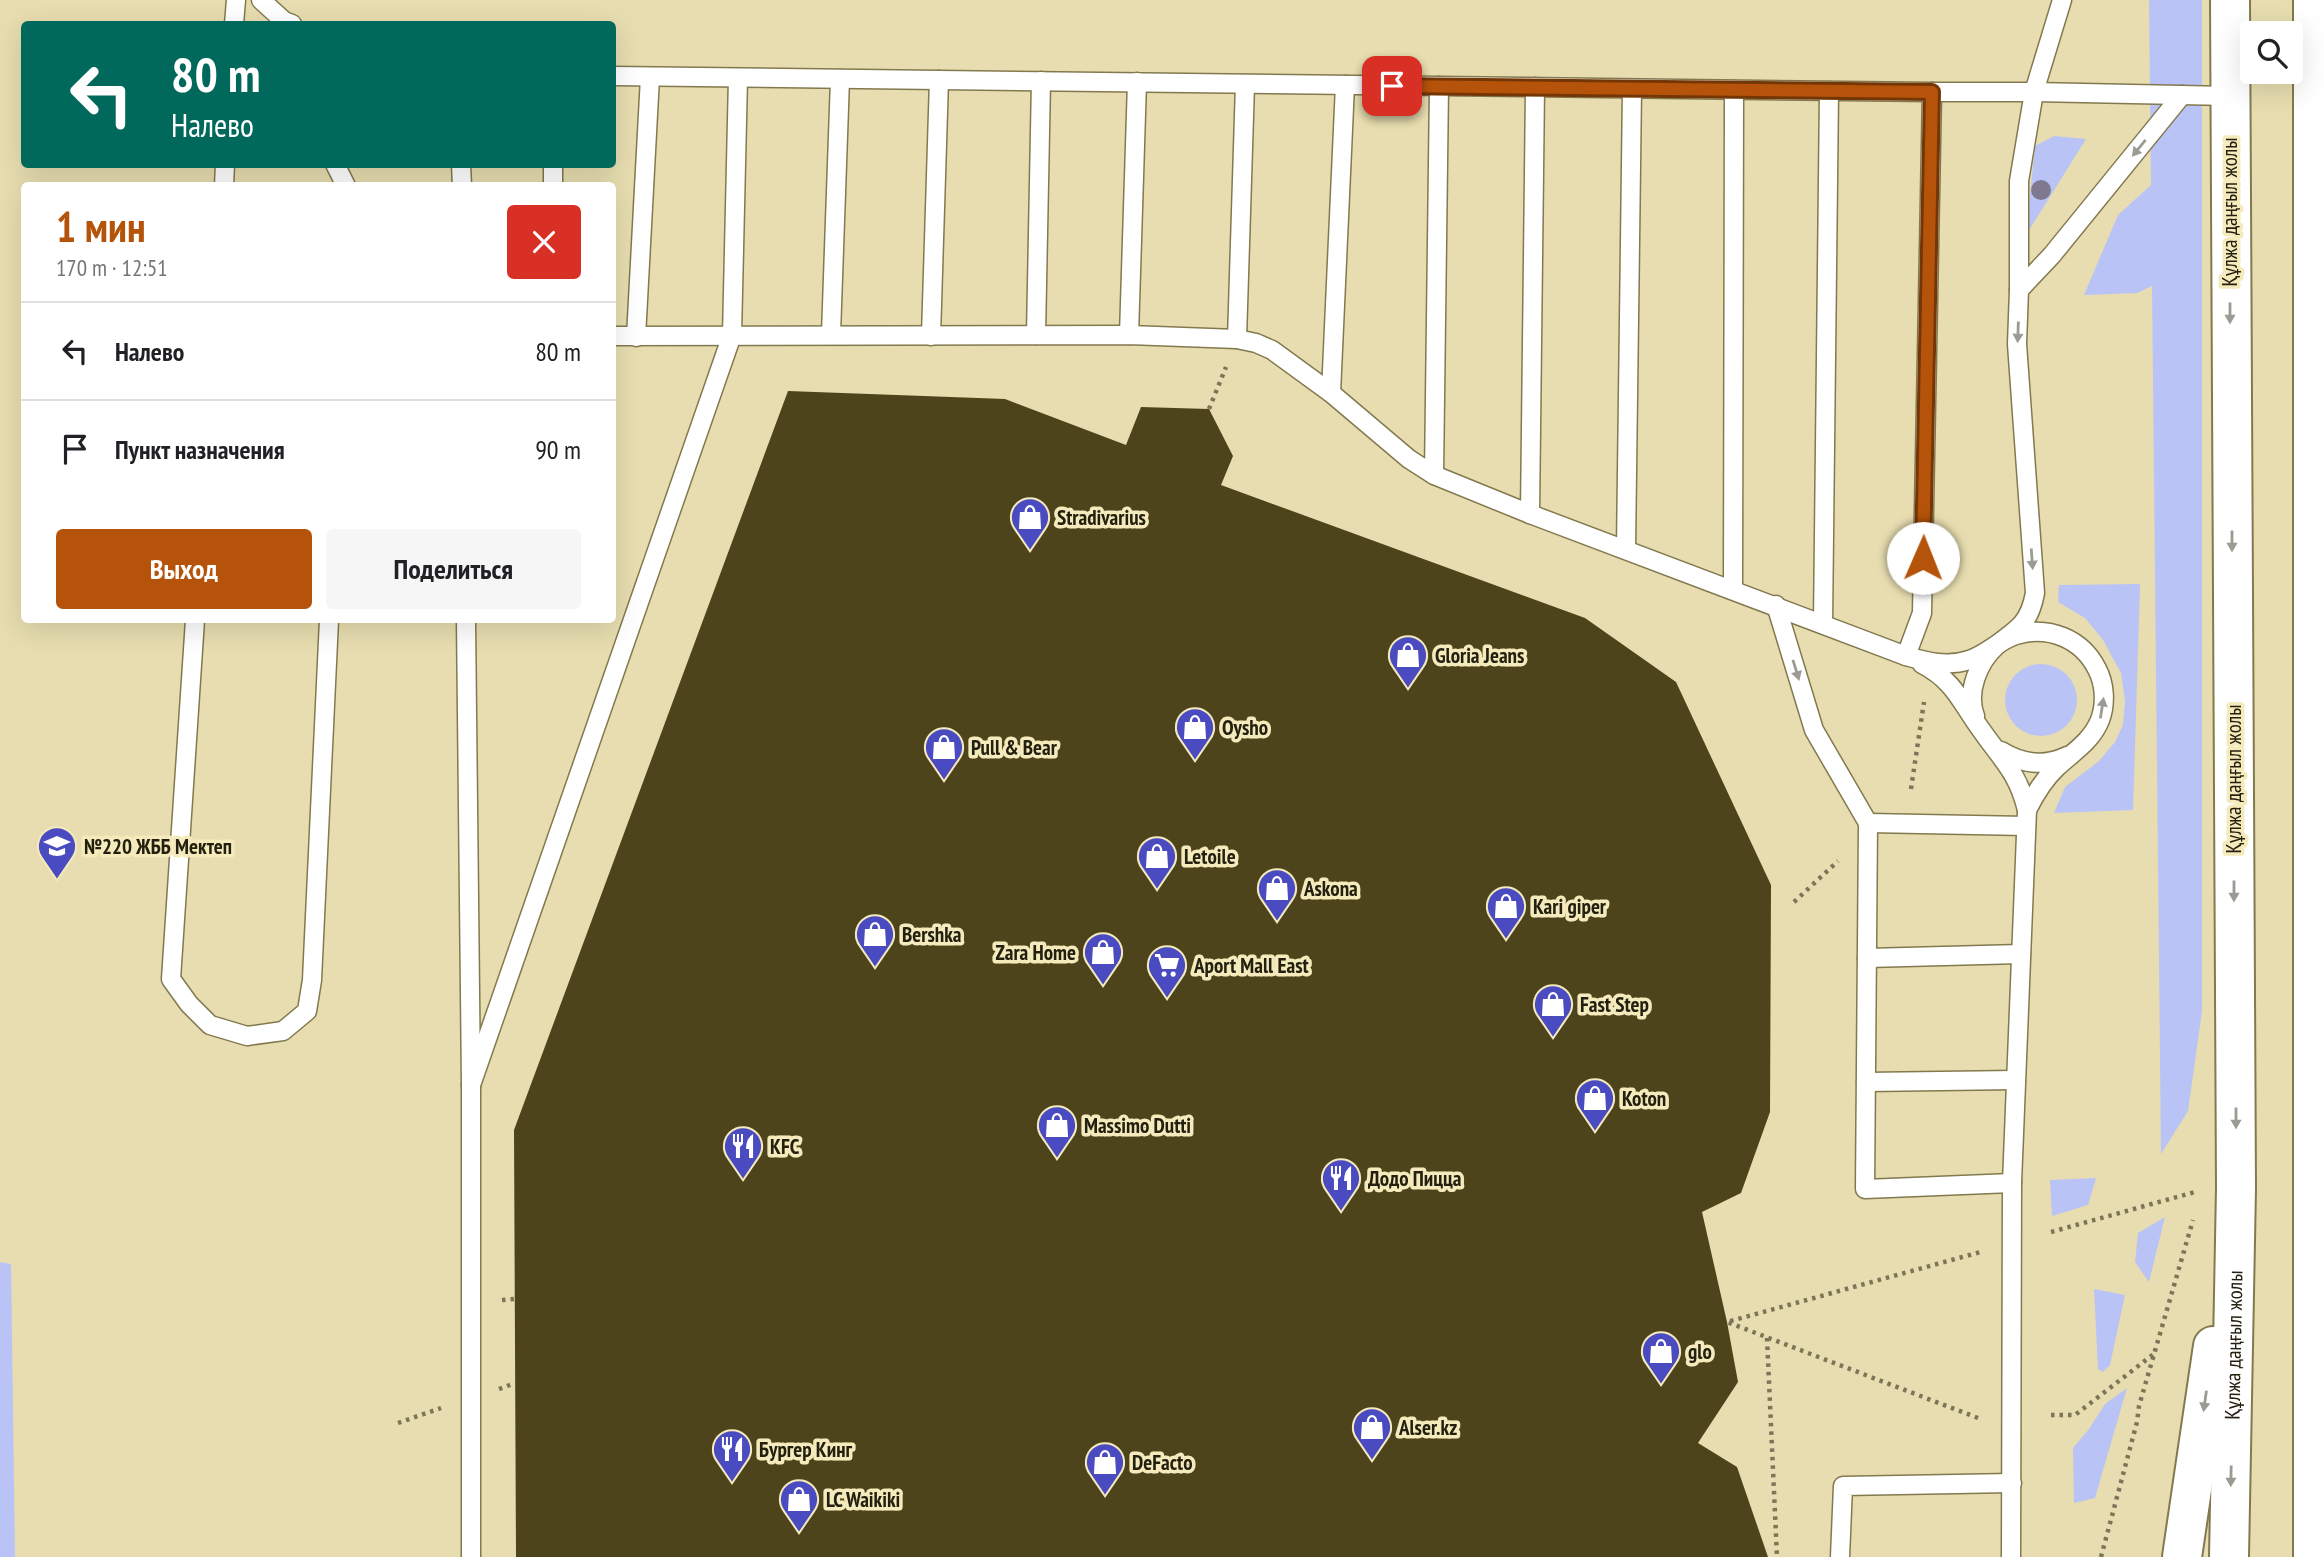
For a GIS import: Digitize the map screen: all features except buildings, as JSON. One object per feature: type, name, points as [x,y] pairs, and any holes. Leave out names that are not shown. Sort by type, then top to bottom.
[{"type":"main road","name":"Құлжа даңғыл жолы","points":[[2229,1557],[2218,1189],[2230,0]]},
{"type":"main road","points":[[2313,0],[2313,1557]]},
{"type":"main road","points":[[2182,1557],[2218,1189]]},
{"type":"main road","points":[[2312,1195],[2324,1302]]},
{"type":"lane","points":[[234,21],[236,0]]},
{"type":"lane","points":[[261,0],[284,21]]},
{"type":"lane","points":[[1980,730],[1973,709],[1973,686],[1981,665],[1995,647],[2021,625],[2033,604],[2035,593],[2017,344],[2019,181],[2034,92],[2062,0]]},
{"type":"lane","points":[[616,76],[2229,96]]},
{"type":"lane","points":[[636,337],[650,77]]},
{"type":"lane","points":[[471,1085],[732,335],[738,78]]},
{"type":"lane","points":[[831,334],[840,79]]},
{"type":"lane","points":[[930,336],[939,80]]},
{"type":"lane","points":[[1036,335],[1041,82]]},
{"type":"lane","points":[[1129,335],[1137,82]]},
{"type":"lane","points":[[1237,339],[1245,84]]},
{"type":"lane","points":[[1331,393],[1345,85]]},
{"type":"lane","points":[[1434,475],[1439,86]]},
{"type":"lane","points":[[1530,514],[1535,87]]},
{"type":"lane","points":[[1626,549],[1632,89]]},
{"type":"lane","points":[[1733,589],[1734,90]]},
{"type":"lane","points":[[1823,624],[1829,91]]},
{"type":"lane","points":[[1906,656],[1922,612],[1932,92]]},
{"type":"lane","points":[[2019,290],[2052,255],[2182,95]]},
{"type":"lane","points":[[616,336],[1129,335],[1237,339],[1256,343],[1272,350],[1331,393],[1409,459],[1434,475],[1906,656],[1926,662],[1956,663],[1981,655],[2015,635],[2037,631],[2058,634],[2077,643],[2092,658],[2102,677],[2105,697],[2101,718],[2092,737],[2043,782],[2026,818]]},
{"type":"lane","points":[[1776,605],[1814,730],[1868,823],[1865,1189],[2012,1183]]},
{"type":"lane","points":[[195,623],[171,979],[189,1004],[210,1025],[247,1036],[283,1031],[307,1011],[312,980],[329,623]]},
{"type":"lane","points":[[466,623],[471,1085],[471,1557]]},
{"type":"lane","points":[[1906,656],[1937,672],[1958,693],[1980,730],[2017,780],[2026,818],[2012,1183],[2011,1557]]},
{"type":"lane","points":[[1995,747],[2014,759],[2037,764],[2057,761],[2076,751]]},
{"type":"lane","points":[[1868,823],[2026,818]]},
{"type":"lane","points":[[1867,958],[2021,954]]},
{"type":"lane","points":[[1866,1082],[2015,1080]]},
{"type":"lane","points":[[1840,1557],[1843,1486],[2012,1483]]},
{"type":"path","points":[[1209,409],[1237,339]]},
{"type":"path","points":[[1911,789],[1925,694]]},
{"type":"path","points":[[1794,902],[1844,856]]},
{"type":"path","points":[[2051,1232],[2218,1189]]},
{"type":"path","points":[[1978,1418],[1727,1322],[1991,1249]]},
{"type":"path","points":[[1767,1338],[1777,1557]]},
{"type":"path","points":[[2051,1416],[2075,1415],[2155,1353]]},
{"type":"path","points":[[2101,1557],[2139,1406]]},
{"type":"shaded area","points":[[2149,0],[2202,0],[2202,1011],[2188,1111],[2161,1154],[2152,286],[2137,293],[2084,295],[2118,215],[2151,185]]},
{"type":"shaded area","points":[[2054,136],[2086,139],[2026,235],[2035,146]]},
{"type":"shaded area","points":[[2140,584],[2133,810],[2054,813],[2065,787],[2099,761],[2115,742],[2123,725],[2125,701],[2121,673],[2103,640],[2085,618],[2058,602],[2059,585]]},
{"type":"shaded area","points":[[2041,664],[2055,667],[2067,674],[2074,686],[2077,700],[2074,714],[2067,726],[2055,733],[2041,736],[2027,733],[2015,726],[2008,714],[2005,700],[2008,686],[2015,674],[2027,667]]},
{"type":"shaded area","points":[[2096,1178],[2088,1205],[2052,1216],[2050,1180]]},
{"type":"shaded area","points":[[2165,1217],[2149,1282],[2135,1262],[2138,1233]]},
{"type":"shaded area","points":[[0,1262],[11,1264],[15,1557],[0,1557]]},
{"type":"shaded area","points":[[2094,1289],[2125,1295],[2110,1365],[2103,1372],[2098,1369]]},
{"type":"shaded area","points":[[2127,1388],[2095,1498],[2074,1503],[2073,1448],[2105,1404]]},
{"type":"place","name":"Stradivarius","points":[[1030,551]]},
{"type":"place","name":"Gloria Jeans","points":[[1408,689]]},
{"type":"place","name":"Oysho","points":[[1195,761]]},
{"type":"place","name":"Pull & Bear","points":[[944,781]]},
{"type":"place","name":"№220 ЖББ Мектеп","points":[[57,880]]},
{"type":"place","name":"Letoile","points":[[1157,890]]},
{"type":"place","name":"Askona","points":[[1277,922]]},
{"type":"place","name":"Kari giper","points":[[1506,940]]},
{"type":"place","name":"Bershka","points":[[875,968]]},
{"type":"place","name":"Zara Home","points":[[1103,986]]},
{"type":"place","name":"Aport Mall East","points":[[1167,999]]},
{"type":"place","name":"Fast Step","points":[[1553,1038]]},
{"type":"place","name":"Koton","points":[[1595,1132]]},
{"type":"place","name":"Massimo Dutti","points":[[1057,1159]]},
{"type":"place","name":"KFC","points":[[743,1180]]},
{"type":"place","name":"Додо Пицца","points":[[1341,1212]]},
{"type":"place","name":"glo","points":[[1661,1385]]},
{"type":"place","name":"Alser.kz","points":[[1372,1461]]},
{"type":"place","name":"Бургер Кинг","points":[[732,1483]]},
{"type":"place","name":"DeFacto","points":[[1105,1496]]},
{"type":"place","name":"LC Waikiki","points":[[799,1533]]},
{"type":"route","points":[[1392,86],[1932,92],[1923,558]]}]
